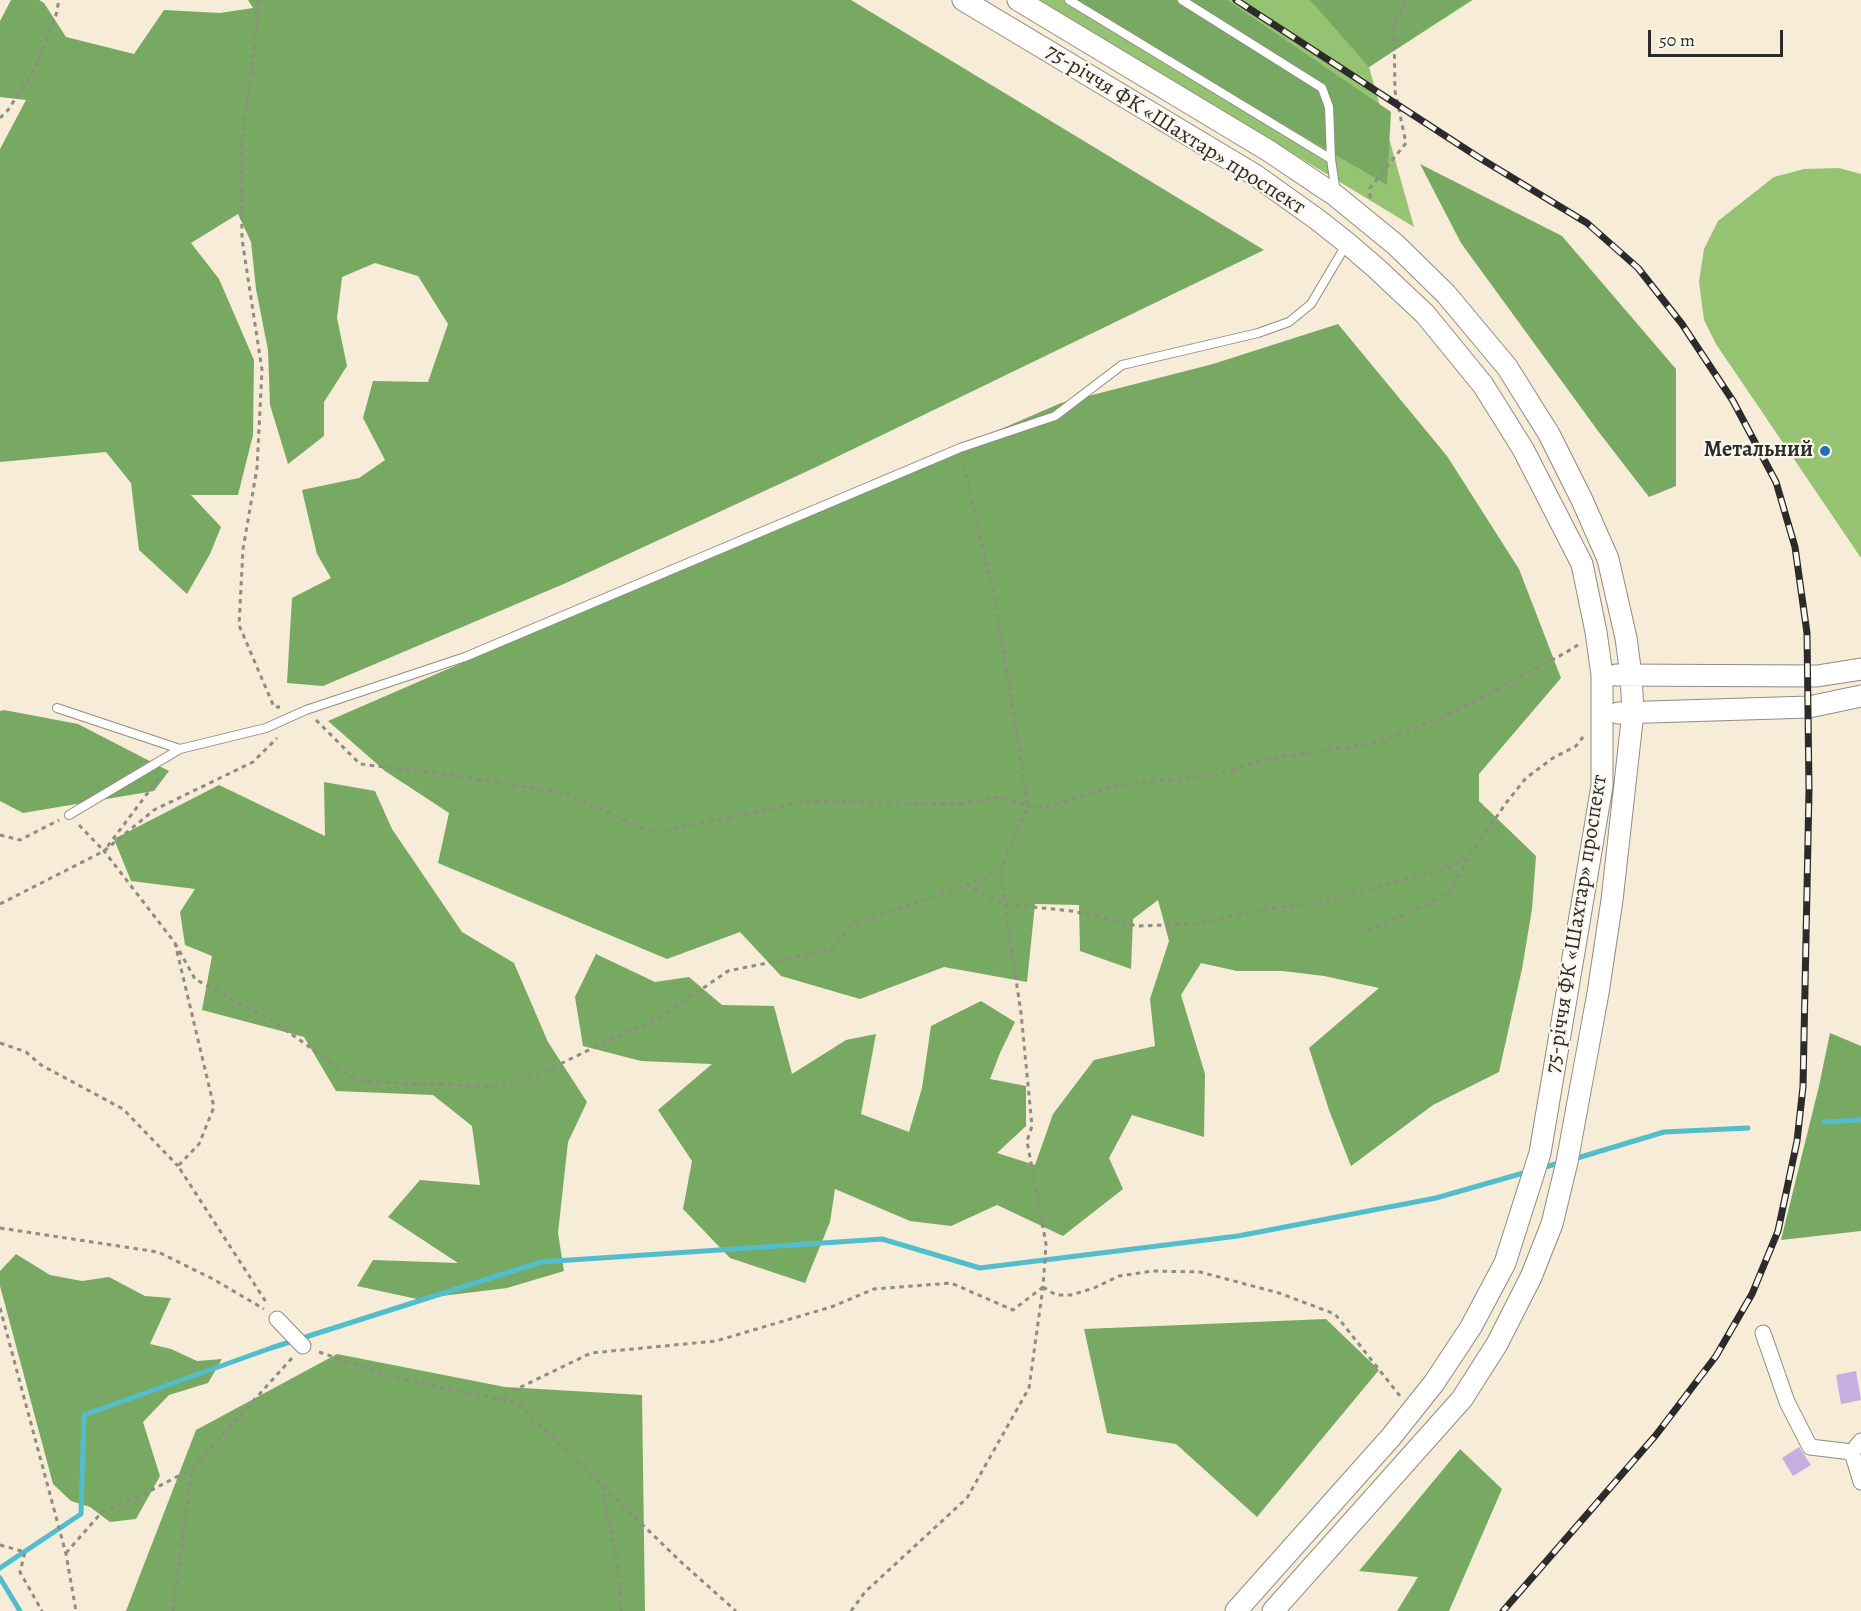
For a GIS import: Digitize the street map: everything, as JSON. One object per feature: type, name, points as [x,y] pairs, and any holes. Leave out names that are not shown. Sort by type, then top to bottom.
[{"type":"main road","name":"75-річчя ФК «Шахтар» проспект","points":[[963,0],[1255,175],[1347,243],[1425,314],[1483,385],[1523,449],[1582,564],[1596,632],[1602,675],[1602,786],[1540,1153],[1505,1263],[1471,1327],[1434,1383],[1391,1437],[1236,1611]]},
{"type":"main road","name":"75-річчя ФК «Шахтар» проспект","points":[[1018,0],[1269,151],[1336,196],[1396,245],[1446,294],[1507,367],[1549,434],[1608,559],[1626,638],[1633,712],[1612,900],[1598,993],[1567,1162],[1552,1224],[1531,1277],[1502,1334],[1461,1399],[1273,1611]]},
{"type":"main road","points":[[1602,675],[1817,676],[1861,669]]},
{"type":"main road","points":[[1603,713],[1809,707],[1861,696]]},
{"type":"street","points":[[278,1319],[303,1346]]},
{"type":"street","points":[[1763,1333],[1787,1402],[1810,1447],[1857,1447],[1861,1482]]},
{"type":"lane","points":[[1069,0],[1331,159]]},
{"type":"lane","points":[[1182,0],[1322,88],[1329,107],[1331,159],[1336,196]]},
{"type":"lane","points":[[69,815],[180,749],[266,728],[306,710],[465,657],[960,448],[1055,416],[1122,365],[1258,333],[1289,322],[1311,304],[1347,243]]},
{"type":"lane","points":[[57,708],[180,749]]},
{"type":"path","points":[[0,118],[8,110],[34,69],[56,15],[58,0]]},
{"type":"path","points":[[258,0],[256,35],[241,147],[242,227],[247,278],[262,370],[257,468],[243,549],[239,625],[274,707],[306,710],[360,764],[452,775],[568,794],[653,833],[808,801],[958,804],[1001,797],[1028,806],[1046,807],[1119,785],[1216,775],[1263,760],[1380,742],[1452,713],[1565,653],[1596,632]]},
{"type":"path","points":[[1368,222],[1370,188],[1406,143],[1395,91],[1394,26],[1407,0]]},
{"type":"path","points":[[851,1611],[865,1592],[967,1498],[1029,1388],[1043,1287],[1046,1244],[1027,1141],[1032,1126],[1022,1012],[1000,872],[1028,806],[996,604],[960,448]]},
{"type":"path","points":[[1367,931],[1422,907],[1449,892],[1469,857],[1526,778],[1553,758],[1576,746],[1603,713]]},
{"type":"path","points":[[0,904],[104,852],[154,810],[253,762],[283,732]]},
{"type":"path","points":[[104,852],[159,777]]},
{"type":"path","points":[[0,835],[20,840],[69,815],[104,852],[175,943],[195,979],[274,1022],[358,1081],[496,1087],[538,1075],[615,1037],[658,1019],[728,971],[831,950],[852,925],[1000,872]]},
{"type":"path","points":[[966,885],[1004,904],[1072,911],[1138,926],[1197,924],[1270,908],[1323,903],[1444,870],[1469,857]]},
{"type":"path","points":[[175,943],[214,1107],[199,1144],[178,1166]]},
{"type":"path","points":[[0,1043],[26,1052],[41,1065],[123,1109],[178,1166],[278,1319]]},
{"type":"path","points":[[0,1228],[158,1252],[213,1279],[278,1319]]},
{"type":"path","points":[[1043,1287],[1056,1294],[1071,1295],[1094,1288],[1119,1276],[1153,1271],[1200,1272],[1279,1293],[1335,1314],[1402,1400]]},
{"type":"path","points":[[496,1399],[591,1353],[716,1341],[831,1307],[874,1289],[951,1284],[1013,1310],[1043,1287]]},
{"type":"path","points":[[0,1308],[66,1554],[76,1611]]},
{"type":"path","points":[[66,1554],[102,1512],[140,1496],[192,1469],[303,1346],[392,1377],[517,1403],[681,1562],[736,1611]]},
{"type":"path","points":[[173,1611],[192,1469]]},
{"type":"path","points":[[602,1484],[618,1568],[621,1611]]},
{"type":"path","points":[[0,1545],[25,1552],[20,1572],[42,1611]]},
{"type":"green space","points":[[11,0],[39,0],[44,3],[66,37],[134,54],[164,10],[220,13],[253,8],[248,0],[851,0],[1264,250],[814,468],[566,583],[323,686],[287,683],[292,598],[331,578],[317,554],[302,490],[359,478],[385,460],[363,418],[373,381],[428,382],[448,324],[418,276],[375,263],[342,277],[337,318],[347,366],[324,402],[324,436],[288,464],[270,405],[268,350],[256,289],[251,242],[238,214],[191,243],[219,279],[254,360],[253,435],[238,495],[191,495],[221,527],[210,554],[187,594],[139,550],[131,483],[106,452],[0,462],[0,149],[26,100],[0,97],[0,21]]},
{"type":"green space","points":[[1040,0],[1473,0],[1369,67],[1414,227]]},
{"type":"green space","points":[[1071,0],[1227,0],[1391,112],[1387,185]]},
{"type":"green space","points":[[1310,0],[1471,0],[1369,67]]},
{"type":"green space","points":[[1420,164],[1562,236],[1676,369],[1676,486],[1649,497],[1461,243]]},
{"type":"green space","name":"Метальний","points":[[1839,168],[1861,174],[1861,558],[1716,344],[1704,320],[1699,282],[1704,249],[1718,221],[1774,177],[1804,169]]},
{"type":"green space","points":[[1338,324],[1447,456],[1519,569],[1561,678],[1479,774],[1479,801],[1536,856],[1532,909],[1522,969],[1499,1072],[1433,1105],[1351,1166],[1329,1110],[1309,1048],[1379,988],[1324,976],[1283,971],[1237,971],[1201,963],[1181,995],[1205,1074],[1204,1137],[1132,1115],[1109,1158],[1123,1189],[1063,1236],[997,1205],[951,1226],[910,1221],[835,1189],[830,1222],[805,1283],[730,1258],[683,1209],[692,1161],[658,1110],[712,1064],[641,1061],[583,1046],[575,997],[596,954],[655,982],[689,977],[722,1005],[774,1006],[792,1074],[846,1040],[876,1034],[861,1114],[909,1132],[922,1088],[931,1026],[981,1001],[1015,1022],[990,1079],[1026,1086],[1026,1126],[997,1153],[1035,1165],[1053,1114],[1094,1060],[1155,1046],[1150,999],[1169,941],[1158,900],[1133,919],[1131,969],[1080,951],[1079,905],[1035,904],[1027,982],[944,967],[860,999],[781,976],[740,932],[667,959],[438,863],[449,813],[385,771],[328,721],[1061,403],[1213,364]]},
{"type":"green space","points":[[0,711],[78,724],[169,771],[154,791],[23,813],[0,801]]},
{"type":"green space","points":[[324,782],[375,791],[392,829],[462,932],[514,963],[548,1042],[587,1102],[568,1142],[558,1233],[564,1271],[507,1288],[417,1299],[357,1286],[373,1260],[458,1263],[388,1217],[420,1180],[480,1185],[472,1126],[433,1095],[336,1091],[304,1037],[202,1010],[212,956],[185,945],[180,912],[195,889],[131,881],[114,839],[219,785],[325,836]]},
{"type":"green space","points":[[1830,1033],[1861,1046],[1861,1231],[1781,1240],[1819,1086]]},
{"type":"green space","points":[[16,1254],[50,1275],[82,1281],[109,1277],[145,1296],[171,1298],[150,1344],[171,1349],[197,1361],[222,1359],[208,1383],[169,1395],[143,1422],[160,1476],[136,1519],[110,1522],[90,1507],[71,1501],[53,1484],[0,1286],[0,1271]]},
{"type":"green space","points":[[1326,1319],[1379,1370],[1257,1517],[1176,1444],[1107,1433],[1084,1329]]},
{"type":"green space","points":[[337,1354],[505,1387],[642,1395],[645,1611],[126,1611],[196,1430]]},
{"type":"green space","points":[[1460,1449],[1502,1489],[1449,1611],[1397,1611],[1418,1577],[1359,1571]]},
{"type":"building","points":[[1856,1371],[1861,1400],[1841,1404],[1836,1375]]},
{"type":"building","points":[[1799,1447],[1811,1465],[1793,1476],[1782,1458]]},
{"type":"waterway","points":[[1824,1122],[1861,1120]]},
{"type":"waterway","points":[[1574,1159],[1664,1132],[1748,1128]]},
{"type":"waterway","points":[[1542,1168],[1562,1162]]},
{"type":"waterway","points":[[0,1568],[81,1514],[84,1415],[271,1348],[541,1262],[882,1239],[980,1268],[1238,1236],[1436,1198],[1527,1172]]},
{"type":"waterway","points":[[0,1578],[20,1611]]},
{"type":"railway","points":[[1236,0],[1478,157],[1587,223],[1638,268],[1682,324],[1733,401],[1776,482],[1795,547],[1807,633],[1809,790],[1803,1087],[1797,1141],[1778,1231],[1752,1294],[1716,1356],[1656,1435],[1503,1611]]},
{"type":"place","name":"Метальний","points":[[1825,451]]}]
